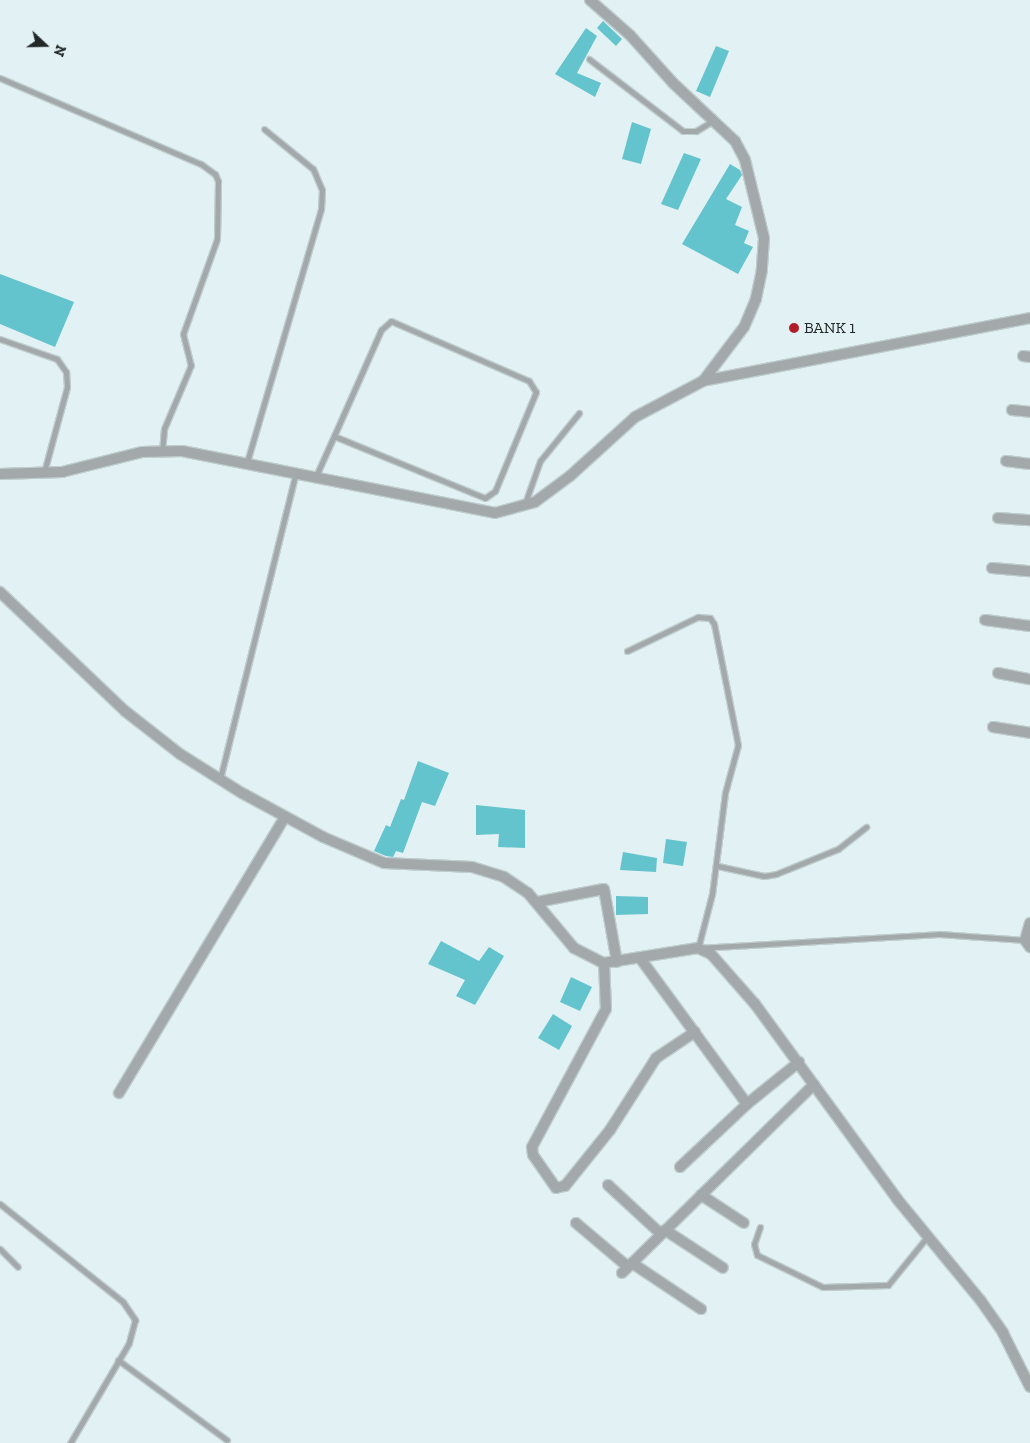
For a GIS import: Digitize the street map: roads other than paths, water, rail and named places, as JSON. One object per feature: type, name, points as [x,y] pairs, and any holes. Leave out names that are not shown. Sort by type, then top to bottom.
[{"type":"street","points":[[590,0],[630,35],[673,83],[714,119],[735,141],[745,160],[764,238],[756,299],[744,327],[703,381]]},
{"type":"street","points":[[0,474],[78,470],[162,450],[247,462],[495,513],[524,506],[557,486],[635,417],[703,381],[1030,318]]},
{"type":"street","points":[[1012,410],[1030,412]]},
{"type":"street","points":[[1006,461],[1030,464]]},
{"type":"street","points":[[998,518],[1030,520]]},
{"type":"street","points":[[992,568],[1030,571]]},
{"type":"street","points":[[0,592],[124,711],[220,779],[367,858],[384,863],[435,864],[488,871],[517,884],[537,902],[574,948],[604,963],[698,948],[718,960],[799,1062],[927,1237],[986,1309],[1030,1387]]},
{"type":"street","points":[[985,620],[1030,626]]},
{"type":"street","points":[[998,673],[1030,679]]},
{"type":"street","points":[[993,727],[1030,734]]},
{"type":"street","points":[[119,1093],[286,816]]},
{"type":"street","points":[[537,902],[604,889],[617,962]]},
{"type":"street","points":[[1027,944],[1030,924]]},
{"type":"street","points":[[640,958],[747,1104]]},
{"type":"street","points":[[604,963],[606,1010],[532,1147],[533,1155],[556,1188],[565,1186],[605,1136],[656,1058],[695,1032]]},
{"type":"street","points":[[680,1167],[747,1104],[799,1062]]},
{"type":"street","points":[[627,1268],[814,1084]]},
{"type":"street","points":[[608,1184],[663,1232],[723,1268]]},
{"type":"street","points":[[701,1195],[744,1223]]},
{"type":"street","points":[[576,1223],[627,1268],[701,1309]]},
{"type":"lane","points":[[589,59],[683,131],[696,131],[714,119]]},
{"type":"lane","points":[[0,78],[201,164],[215,174],[218,198],[217,239],[183,334],[191,365],[164,429],[162,450]]},
{"type":"lane","points":[[247,462],[321,209],[322,190],[313,169],[264,129]]},
{"type":"lane","points":[[316,476],[381,330],[391,321],[528,381],[536,392],[495,491],[485,498],[334,436]]},
{"type":"lane","points":[[0,339],[57,359],[66,372],[67,387],[44,473]]},
{"type":"lane","points":[[524,506],[540,461],[579,413]]},
{"type":"lane","points":[[220,779],[296,472]]},
{"type":"lane","points":[[627,651],[698,617],[710,618],[714,624],[738,745],[725,793],[718,866],[698,948],[939,934],[1027,944]]},
{"type":"lane","points":[[718,866],[764,876],[776,874],[838,849],[866,828]]},
{"type":"lane","points":[[0,1204],[131,1310],[134,1330],[70,1443]]},
{"type":"lane","points":[[760,1227],[754,1244],[757,1255],[823,1287],[888,1286],[927,1237]]},
{"type":"lane","points":[[0,1249],[18,1266]]},
{"type":"lane","points":[[118,1360],[227,1440]]},
{"type":"place","name":"BANK 1","points":[[794,328]]}]
